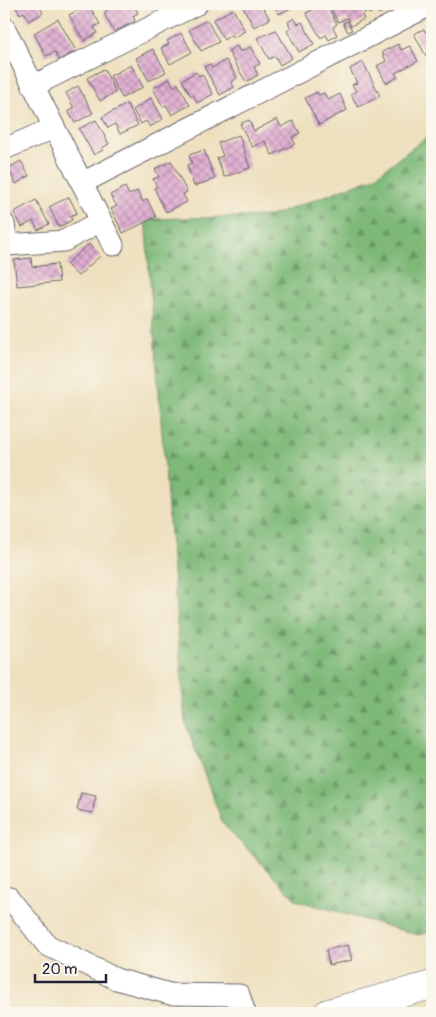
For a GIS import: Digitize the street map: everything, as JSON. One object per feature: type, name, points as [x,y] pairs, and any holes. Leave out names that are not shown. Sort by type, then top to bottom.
[{"type":"highway","points":[[328,1013],[432,985]]},
{"type":"street","points":[[33,86],[197,4]]},
{"type":"street","points":[[82,183],[432,4]]},
{"type":"street","points":[[4,28],[113,245]]},
{"type":"street","points":[[4,149],[54,128]]},
{"type":"street","points":[[4,224],[7,245],[64,241],[101,221]]},
{"type":"street","points":[[4,897],[10,898],[46,945],[116,978],[170,994],[239,996],[245,1013]]},
{"type":"green space","points":[[432,133],[432,932],[418,935],[296,900],[223,824],[185,722],[145,219],[271,216],[373,178]]},
{"type":"building","points":[[14,4],[38,4],[43,13],[29,21],[24,12],[20,14]]},
{"type":"building","points":[[88,4],[100,24],[94,27],[97,33],[84,41],[69,15]]},
{"type":"building","points":[[103,4],[133,4],[138,13],[133,16],[135,21],[114,32],[104,13],[107,11]]},
{"type":"building","points":[[249,4],[261,4],[270,19],[254,27],[243,7]]},
{"type":"building","points":[[269,4],[294,4],[295,6],[279,14],[275,7],[272,8]]},
{"type":"building","points":[[326,4],[337,24],[333,27],[337,35],[329,40],[326,35],[321,38],[306,13]]},
{"type":"building","points":[[342,4],[361,4],[366,12],[362,15],[364,19],[351,26],[347,18],[338,22],[331,9]]},
{"type":"building","points":[[364,4],[386,4],[384,5],[386,10],[379,14],[376,10],[369,14]]},
{"type":"building","points":[[233,9],[245,31],[233,38],[231,35],[224,40],[213,20]]},
{"type":"building","points":[[294,18],[298,24],[302,22],[314,44],[299,52],[287,31],[291,28],[288,22]]},
{"type":"building","points":[[58,19],[76,51],[59,60],[55,52],[46,56],[34,33]]},
{"type":"building","points":[[207,20],[219,42],[201,51],[189,30]]},
{"type":"building","points":[[347,21],[352,30],[348,32],[343,23]]},
{"type":"building","points":[[424,29],[425,32],[432,29],[432,53],[426,56],[414,34]]},
{"type":"building","points":[[276,30],[292,58],[280,65],[275,56],[269,59],[257,38]]},
{"type":"building","points":[[181,33],[192,52],[170,64],[161,48],[169,44],[167,41]]},
{"type":"building","points":[[398,44],[401,50],[410,46],[418,61],[395,73],[398,77],[386,83],[377,66],[386,61],[382,52]]},
{"type":"building","points":[[237,46],[240,52],[250,47],[260,64],[254,67],[258,75],[246,82],[228,51]]},
{"type":"building","points":[[153,49],[166,72],[149,81],[136,58]]},
{"type":"building","points":[[226,60],[237,78],[231,82],[234,87],[220,95],[204,67],[210,64],[212,68]]},
{"type":"building","points":[[363,62],[380,96],[358,107],[351,94],[356,91],[352,85],[357,83],[350,69]]},
{"type":"building","points":[[131,65],[143,87],[122,98],[110,76]]},
{"type":"building","points":[[104,69],[116,92],[100,101],[87,78]]},
{"type":"building","points":[[196,72],[199,76],[202,74],[213,94],[197,103],[182,80]]},
{"type":"building","points":[[170,79],[174,87],[178,84],[190,105],[172,115],[166,105],[163,107],[153,88]]},
{"type":"building","points":[[78,86],[93,113],[75,123],[68,111],[74,108],[66,93]]},
{"type":"building","points":[[317,92],[319,95],[324,93],[328,100],[340,94],[347,110],[319,125],[305,98]]},
{"type":"building","points":[[151,98],[163,119],[150,127],[146,121],[141,124],[133,110]]},
{"type":"building","points":[[127,104],[138,125],[120,134],[115,124],[108,128],[102,117]]},
{"type":"building","points":[[277,119],[281,127],[293,121],[300,133],[292,137],[295,144],[272,155],[265,141],[252,147],[240,124],[249,120],[254,131]]},
{"type":"building","points":[[96,120],[109,144],[94,155],[79,129]]},
{"type":"building","points":[[239,135],[250,168],[224,177],[217,158],[223,156],[218,143]]},
{"type":"building","points":[[204,150],[215,179],[194,186],[187,165],[192,163],[189,155]]},
{"type":"building","points":[[21,161],[29,176],[16,184],[8,168]]},
{"type":"building","points":[[171,161],[187,192],[183,194],[187,202],[166,212],[154,188],[157,187],[153,179],[159,177],[155,169]]},
{"type":"building","points":[[125,187],[129,195],[137,191],[143,202],[147,199],[156,217],[123,233],[111,209],[117,206],[110,195]]},
{"type":"building","points":[[69,197],[77,213],[70,216],[72,220],[59,227],[49,207]]},
{"type":"building","points":[[36,200],[49,224],[38,230],[33,221],[22,227],[14,212]]},
{"type":"building","points":[[89,244],[100,256],[78,276],[66,264]]},
{"type":"building","points":[[31,258],[32,267],[57,264],[59,282],[17,286],[14,260]]},
{"type":"building","points":[[81,793],[96,796],[92,813],[77,810]]},
{"type":"building","points":[[348,945],[352,960],[329,965],[326,950]]}]
